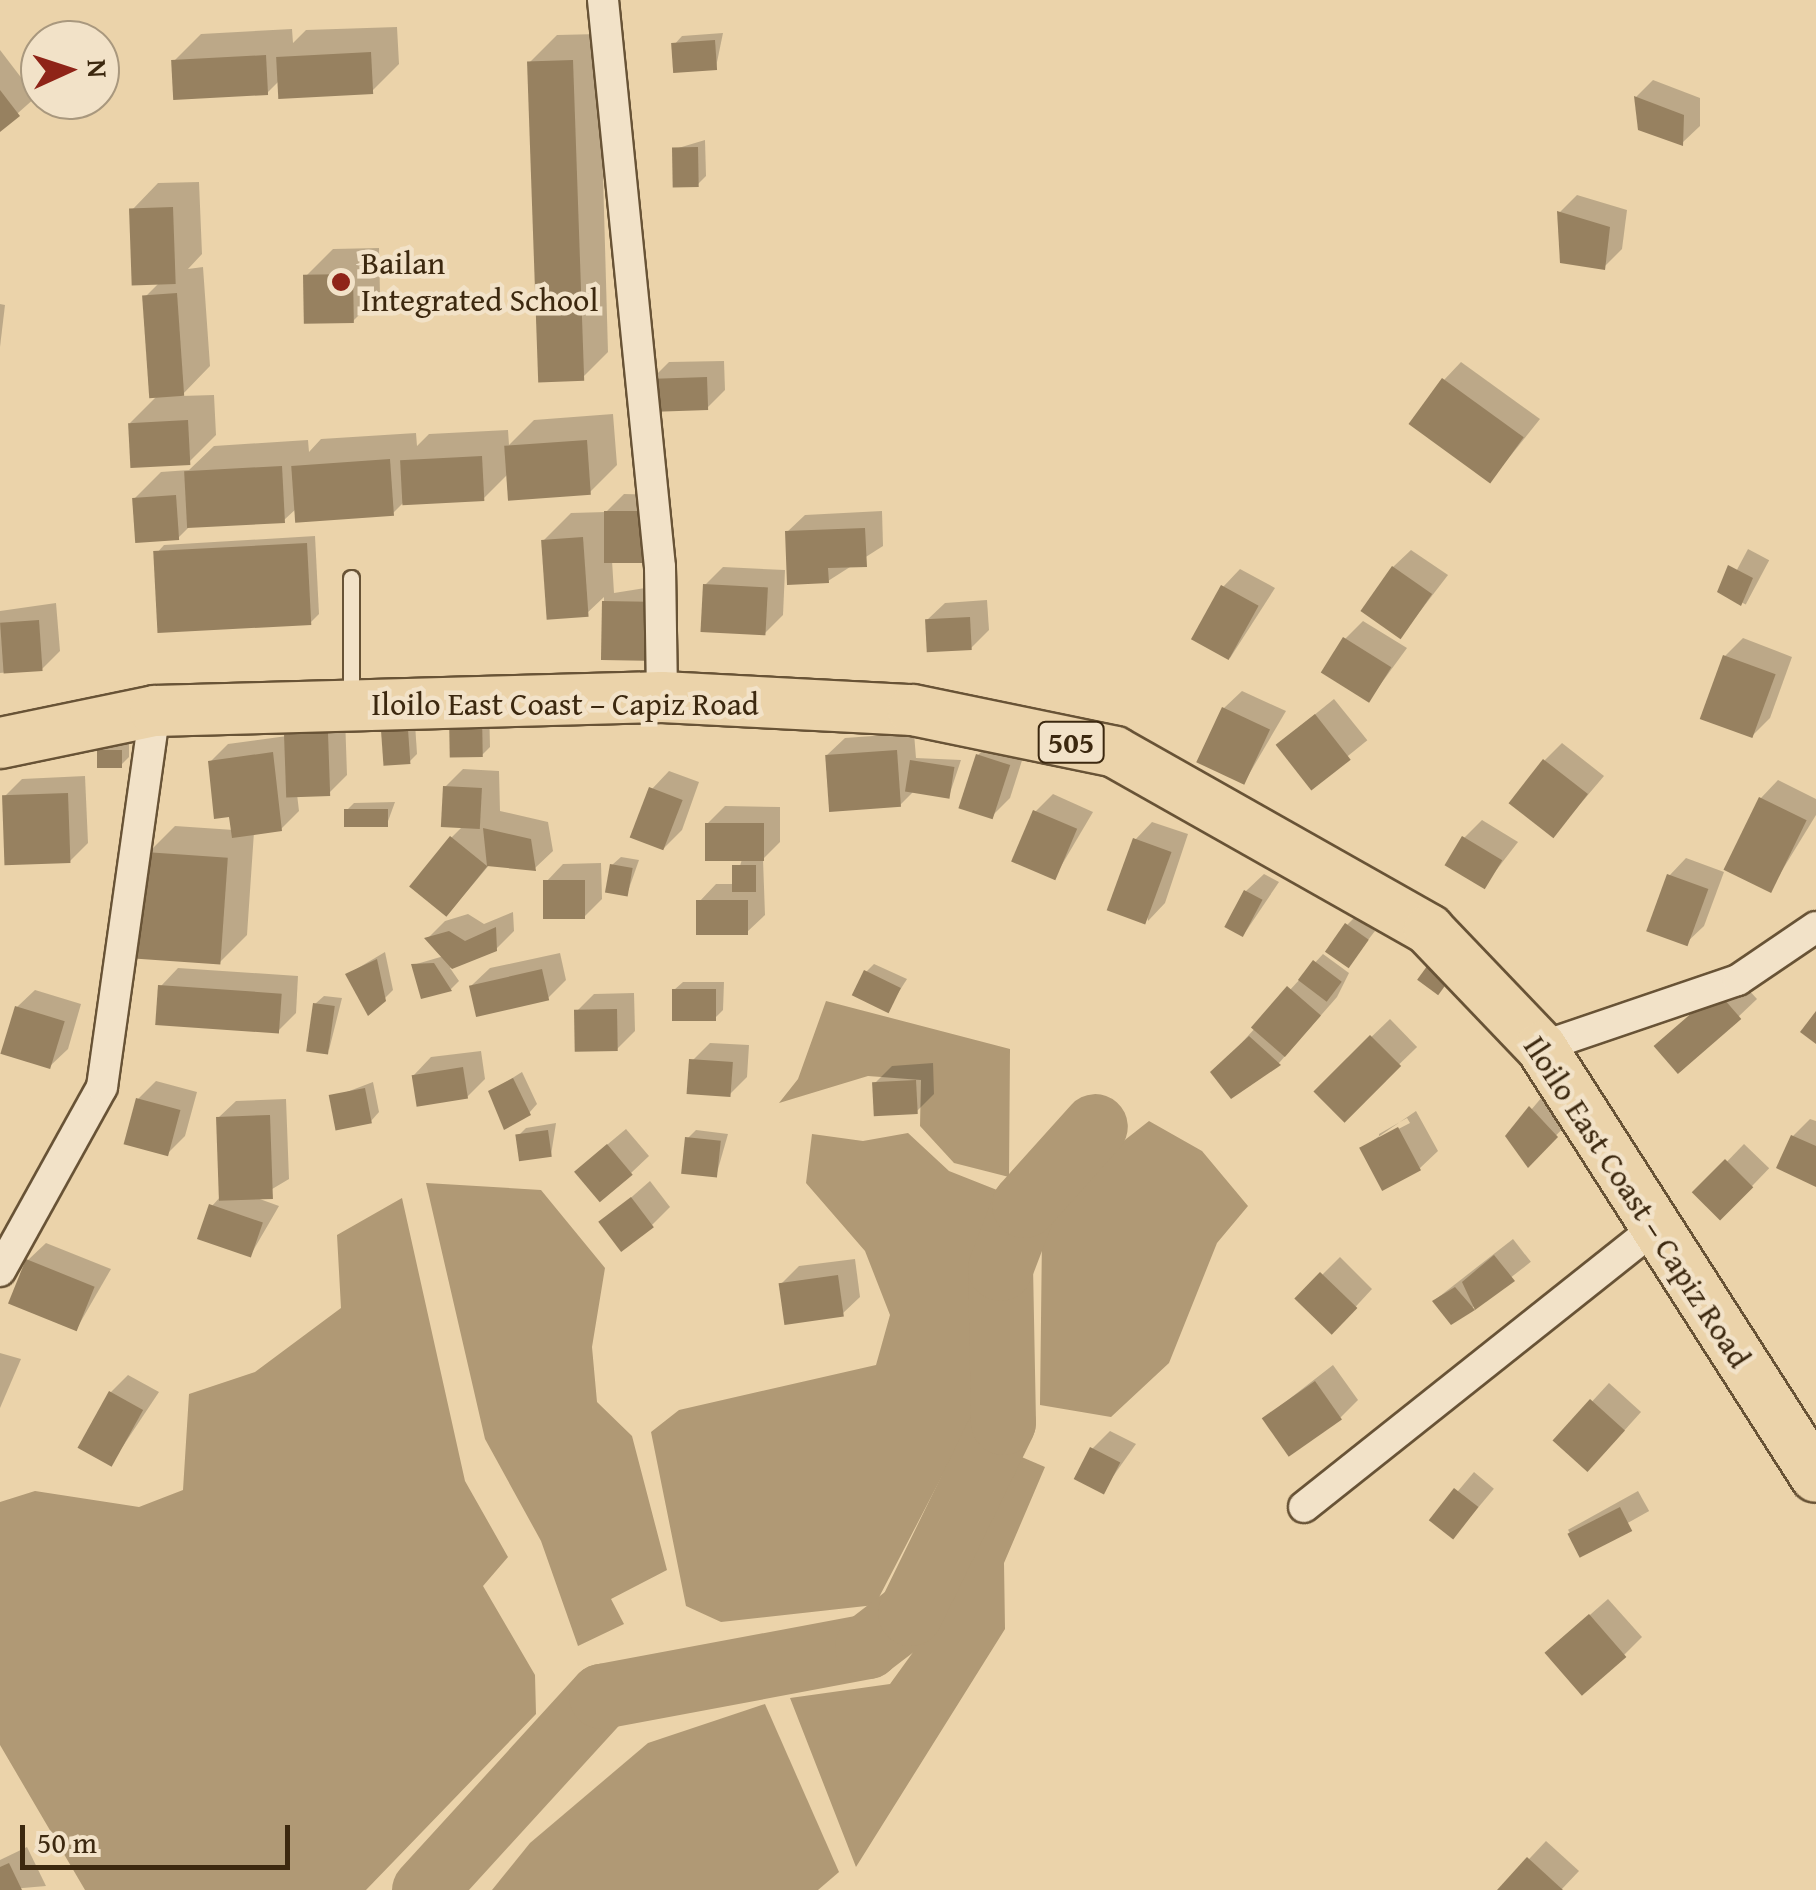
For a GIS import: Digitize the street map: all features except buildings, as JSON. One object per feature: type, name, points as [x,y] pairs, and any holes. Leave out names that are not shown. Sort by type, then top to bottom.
[{"type":"main road","name":"Iloilo East Coast – Capiz Road","points":[[0,744],[155,711],[662,696],[913,710],[1115,752],[1429,930],[1541,1048],[1816,1477]]},
{"type":"street","points":[[603,0],[660,567],[662,696]]},
{"type":"street","points":[[0,1270],[102,1087],[155,711]]},
{"type":"street","points":[[1541,1048],[1738,980],[1816,927]]},
{"type":"street","points":[[1304,1506],[1656,1228]]},
{"type":"lane","points":[[351,578],[352,705]]},
{"type":"shaded area","points":[[826,1001],[1010,1049],[1009,1177],[954,1163],[920,1126],[921,1080],[868,1076],[779,1103],[798,1079]]},
{"type":"shaded area","points":[[1149,1121],[1202,1151],[1248,1206],[1217,1243],[1169,1363],[1111,1417],[1040,1405],[1042,1235],[1079,1176]]},
{"type":"shaded area","points":[[908,1133],[949,1171],[997,1190],[973,1286],[980,1425],[942,1476],[875,1605],[721,1622],[686,1606],[651,1432],[679,1410],[876,1365],[890,1315],[865,1251],[806,1183],[812,1134],[863,1141]]},
{"type":"shaded area","points":[[426,1183],[541,1190],[605,1268],[592,1347],[597,1402],[632,1436],[667,1570],[611,1599],[624,1624],[578,1646],[541,1541],[485,1439]]},
{"type":"shaded area","points":[[402,1198],[465,1481],[508,1557],[483,1586],[535,1675],[536,1714],[366,1890],[85,1890],[0,1745],[0,1502],[35,1491],[139,1507],[183,1490],[189,1394],[255,1372],[341,1308],[337,1235]]},
{"type":"shaded area","points":[[1017,1455],[1045,1467],[1004,1563],[1005,1629],[856,1867],[790,1698],[890,1684],[945,1608]]},
{"type":"shaded area","points":[[765,1704],[839,1872],[818,1890],[492,1890],[530,1843],[648,1743]]},
{"type":"waterway","points":[[424,1890],[601,1696],[867,1646],[910,1613],[1003,1422],[1000,1268],[1024,1205],[1095,1126]]},
{"type":"place","name":"Bailan Integrated School","points":[[341,282]]}]
